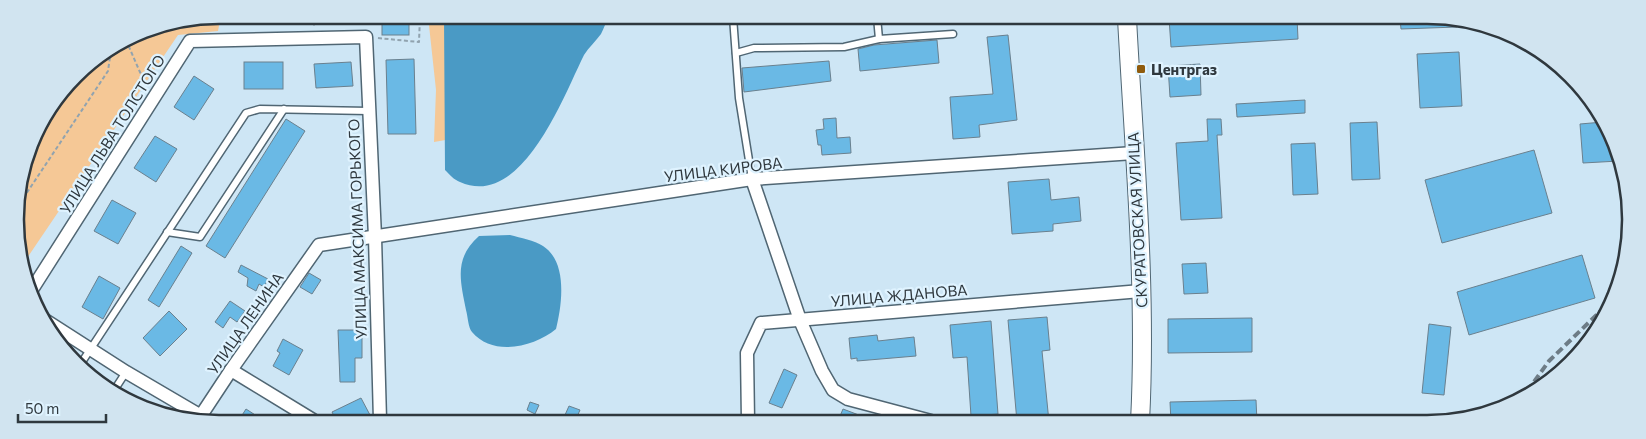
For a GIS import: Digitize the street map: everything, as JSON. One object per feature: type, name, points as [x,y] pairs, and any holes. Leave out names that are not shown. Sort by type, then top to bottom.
[{"type":"street","name":"СКУРАТОВСКАЯ УЛИЦА","points":[[1128,24],[1141,291],[1143,372],[1140,415]]},
{"type":"street","name":"УЛИЦА ЛЬВА ТОЛСТОГО","points":[[35,285],[190,42],[366,37]]},
{"type":"street","name":"УЛИЦА МАКСИМА ГОРЬКОГО","points":[[366,37],[375,237],[380,415]]},
{"type":"street","name":"УЛИЦА КИРОВА","points":[[319,245],[752,179],[1134,153]]},
{"type":"street","points":[[752,179],[800,320],[822,371],[833,390],[888,415]]},
{"type":"street","name":"УЛИЦА ЛЕНИНА","points":[[202,415],[231,370],[319,245]]},
{"type":"street","name":"УЛИЦА ЖДАНОВА","points":[[748,415],[746,353],[761,323],[1141,291]]},
{"type":"street","points":[[57,328],[193,414]]},
{"type":"street","points":[[231,370],[305,415]]},
{"type":"lane","points":[[734,24],[739,98],[752,179]]},
{"type":"lane","points":[[878,24],[879,39]]},
{"type":"lane","points":[[736,53],[754,48],[844,47],[879,39],[953,34]]},
{"type":"lane","points":[[83,360],[246,113],[260,109],[284,108],[369,110]]},
{"type":"lane","points":[[168,232],[200,237],[284,108]]},
{"type":"lane","points":[[117,386],[126,372]]},
{"type":"path","points":[[366,37],[419,42],[420,24]]},
{"type":"path","points":[[129,46],[152,101]]},
{"type":"path","points":[[25,196],[108,71],[110,58]]},
{"type":"shaded area","points":[[219,24],[218,31],[178,35],[28,257],[24,232],[24,207],[30,169],[44,133],[64,100],[90,72],[133,44],[169,30],[194,25]]},
{"type":"shaded area","points":[[429,24],[453,24],[451,139],[434,142],[436,90]]},
{"type":"water","points":[[444,24],[605,24],[601,34],[584,55],[565,96],[538,144],[521,165],[503,180],[482,186],[460,182],[445,170]]},
{"type":"water","points":[[510,235],[536,242],[551,253],[560,273],[561,296],[556,329],[537,341],[514,347],[502,347],[491,345],[481,340],[472,332],[462,289],[461,270],[462,261],[466,253],[479,236]]},
{"type":"building","points":[[382,24],[409,24],[409,35],[382,35]]},
{"type":"building","points":[[1169,24],[1297,24],[1298,39],[1171,47]]},
{"type":"building","points":[[1400,24],[1457,26],[1457,27],[1401,29]]},
{"type":"building","points":[[1008,35],[1017,120],[979,125],[980,137],[953,139],[950,97],[993,94],[987,37]]},
{"type":"building","points":[[937,40],[939,63],[860,71],[858,49],[874,45]]},
{"type":"building","points":[[1459,52],[1462,106],[1420,108],[1417,54]]},
{"type":"building","points":[[414,59],[416,134],[388,134],[386,60]]},
{"type":"building","points":[[829,61],[831,81],[744,92],[742,68]]},
{"type":"building","points":[[244,62],[283,62],[283,89],[244,89]]},
{"type":"building","points":[[351,62],[353,86],[316,88],[314,64]]},
{"type":"building","points":[[1200,64],[1201,95],[1170,97],[1168,66]]},
{"type":"building","points":[[194,76],[214,89],[194,120],[174,107]]},
{"type":"building","points":[[1305,100],[1305,113],[1237,117],[1236,104]]},
{"type":"building","points":[[836,118],[837,138],[850,137],[851,153],[822,155],[821,145],[818,145],[816,130],[824,129],[823,119]]},
{"type":"building","points":[[286,119],[305,131],[225,258],[206,246]]},
{"type":"building","points":[[1207,119],[1221,119],[1222,135],[1217,135],[1222,218],[1181,220],[1176,143],[1208,141]]},
{"type":"building","points":[[1377,122],[1380,179],[1352,180],[1350,123]]},
{"type":"building","points":[[1596,123],[1613,161],[1583,163],[1580,124]]},
{"type":"building","points":[[155,136],[177,149],[156,182],[134,168]]},
{"type":"building","points":[[1315,143],[1318,194],[1293,195],[1291,144]]},
{"type":"building","points":[[1534,150],[1552,213],[1442,243],[1425,180]]},
{"type":"building","points":[[1049,179],[1051,200],[1079,197],[1081,221],[1053,224],[1053,231],[1012,234],[1008,182]]},
{"type":"building","points":[[112,200],[136,213],[118,244],[94,231]]},
{"type":"building","points":[[181,246],[192,253],[159,307],[148,300]]},
{"type":"building","points":[[1582,255],[1595,298],[1469,335],[1457,292]]},
{"type":"building","points":[[1206,263],[1208,293],[1184,294],[1182,264]]},
{"type":"building","points":[[241,265],[268,279],[264,287],[259,284],[256,291],[247,286],[248,278],[238,272]]},
{"type":"building","points":[[309,273],[321,280],[312,294],[300,287]]},
{"type":"building","points":[[99,276],[120,288],[103,319],[82,307]]},
{"type":"building","points":[[230,301],[245,311],[237,322],[230,317],[223,328],[215,322]]},
{"type":"building","points":[[169,311],[187,329],[160,356],[143,338]]},
{"type":"building","points":[[1047,317],[1050,350],[1042,351],[1048,415],[1016,415],[1008,320]]},
{"type":"building","points":[[1252,318],[1252,352],[1168,353],[1168,319]]},
{"type":"building","points":[[991,321],[998,414],[971,415],[967,357],[953,358],[950,325]]},
{"type":"building","points":[[1429,324],[1451,327],[1444,395],[1422,393]]},
{"type":"building","points":[[338,330],[362,330],[362,358],[355,358],[355,382],[340,382]]},
{"type":"building","points":[[877,335],[878,341],[914,337],[916,356],[857,361],[857,358],[851,359],[849,338]]},
{"type":"building","points":[[283,339],[303,350],[289,375],[273,366],[280,353],[277,351]]},
{"type":"building","points":[[784,369],[797,375],[782,408],[769,403]]},
{"type":"building","points":[[361,398],[370,415],[334,415],[332,412]]},
{"type":"building","points":[[1256,400],[1257,415],[1171,415],[1170,402]]},
{"type":"building","points":[[530,402],[539,405],[535,414],[527,410]]},
{"type":"building","points":[[569,406],[580,410],[578,415],[565,415]]},
{"type":"building","points":[[246,409],[255,415],[242,415]]},
{"type":"building","points":[[843,409],[859,415],[840,415]]},
{"type":"railway","points":[[1533,383],[1549,361],[1598,314]]},
{"type":"place","name":"Центргаз","points":[[1141,69]]}]
